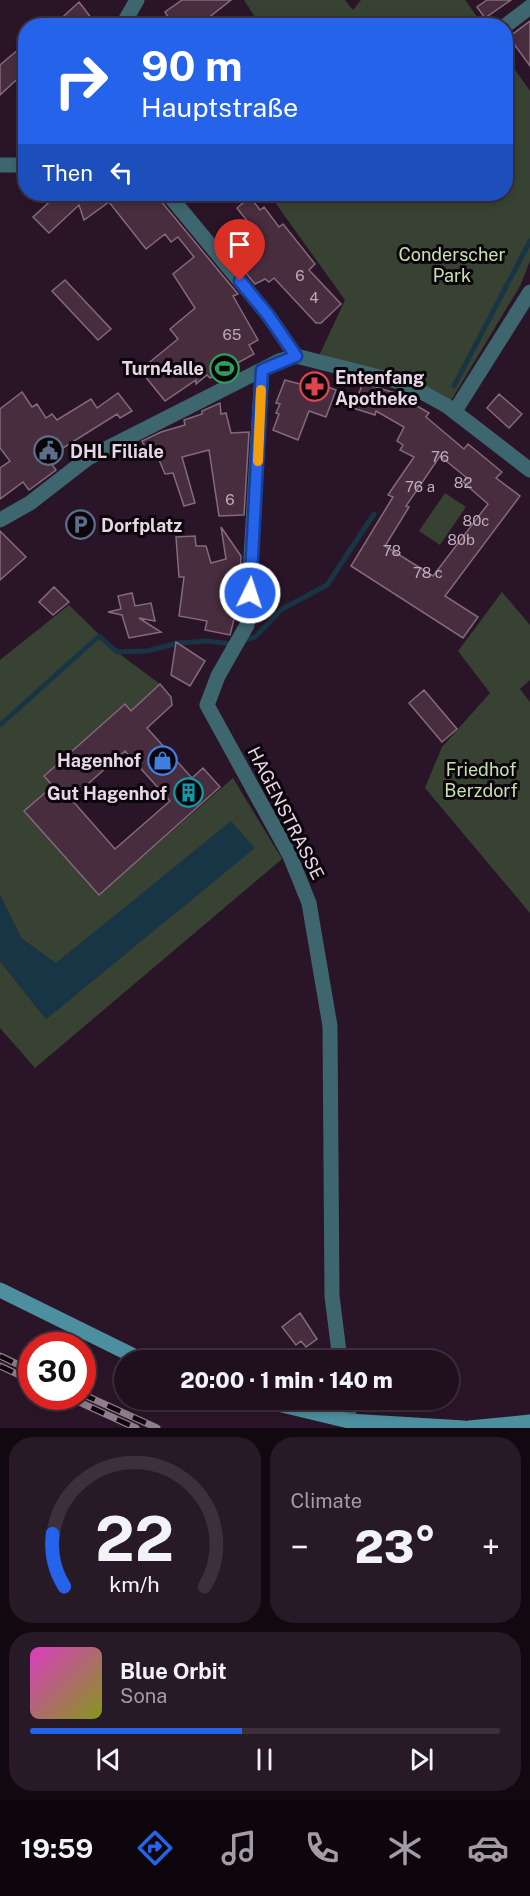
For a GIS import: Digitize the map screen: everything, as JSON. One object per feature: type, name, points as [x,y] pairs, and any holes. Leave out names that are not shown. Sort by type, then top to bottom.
[{"type":"main road","points":[[0,1290],[122,1350]]},
{"type":"main road","points":[[305,1410],[381,1426],[464,1428]]},
{"type":"main road","points":[[469,1428],[530,1422]]},
{"type":"street","points":[[127,18],[137,0]]},
{"type":"street","points":[[513,20],[530,7]]},
{"type":"street","points":[[0,165],[18,165]]},
{"type":"street","points":[[174,201],[268,315],[296,356]]},
{"type":"street","points":[[455,411],[530,292]]},
{"type":"street","points":[[0,520],[30,503],[88,458],[262,370],[296,356],[401,382],[455,411],[530,470]]},
{"type":"street","name":"HAGENSTRASSE","points":[[262,370],[247,625],[218,676],[207,705],[290,856],[309,903],[323,973],[330,1026],[332,1296],[339,1350]]},
{"type":"street","points":[[348,1410],[349,1420]]},
{"type":"green space","points":[[244,0],[345,0],[353,10],[361,0],[465,0],[478,18],[256,18]]},
{"type":"green space","name":"Conderscher Park","points":[[513,67],[530,91],[530,261],[520,286],[449,404],[318,358],[345,300],[274,201],[513,201]]},
{"type":"green space","points":[[445,493],[466,507],[440,545],[419,531]]},
{"type":"green space","name":"Friedhof Berzdorf","points":[[502,592],[530,625],[530,680],[520,689],[530,702],[530,913],[425,788],[442,747],[490,693],[458,651]]},
{"type":"green space","points":[[69,605],[117,652],[160,684],[131,711],[124,704],[44,775],[53,786],[24,812],[99,895],[233,778],[282,859],[35,1068],[0,1028],[0,961],[46,1019],[254,848],[231,822],[56,964],[21,938],[0,895],[0,660]]},
{"type":"water","points":[[231,821],[255,848],[46,1019],[0,961],[0,895],[21,938],[56,963]]},
{"type":"building","points":[[182,0],[231,0],[208,18],[167,18],[165,12]]},
{"type":"building","points":[[487,0],[511,0],[485,18],[477,7]]},
{"type":"building","points":[[79,2],[91,18],[62,18]]},
{"type":"building","points":[[530,21],[530,66],[513,43],[513,34]]},
{"type":"building","points":[[18,50],[18,78],[0,95],[0,65]]},
{"type":"building","points":[[50,201],[161,201],[238,294],[233,296],[258,340],[249,345],[254,354],[210,378],[207,375],[196,384],[196,380],[165,401],[140,370],[178,339],[170,329],[195,308],[173,274],[194,257],[178,237],[171,242],[165,234],[146,249],[109,202],[84,220],[79,205],[49,233],[33,217]]},
{"type":"building","points":[[245,201],[253,201],[260,210],[264,207],[279,227],[283,224],[315,264],[309,270],[341,304],[321,323],[316,323],[274,278],[269,282],[265,279],[255,284],[224,247],[252,227],[237,208]]},
{"type":"building","points":[[65,280],[111,329],[98,340],[52,291]]},
{"type":"building","points":[[285,380],[307,386],[312,381],[336,390],[326,417],[309,411],[298,440],[273,430],[279,414],[276,413],[280,404],[276,403]]},
{"type":"building","points":[[363,383],[395,393],[429,413],[426,417],[464,449],[468,444],[502,472],[496,478],[520,496],[445,596],[478,617],[463,638],[351,566],[393,497],[388,495],[414,457],[400,450],[403,445],[397,441],[404,427],[376,411],[375,415],[353,408]],"holes":[[[440,456],[467,478],[463,482],[488,504],[433,576],[385,546],[409,507],[406,506]]]},
{"type":"building","points":[[22,392],[32,407],[37,404],[46,418],[52,414],[57,420],[91,399],[97,408],[118,393],[132,411],[120,418],[117,414],[47,458],[56,470],[29,490],[23,482],[0,499],[0,468],[10,461],[0,448],[0,409]]},
{"type":"building","points":[[499,394],[522,414],[509,428],[487,408]]},
{"type":"building","points":[[220,403],[221,414],[226,413],[231,433],[249,432],[244,515],[219,516],[209,450],[182,457],[195,503],[184,506],[173,473],[165,474],[157,455],[151,458],[142,441],[161,432],[185,425],[184,420],[202,414],[202,411]]},
{"type":"building","points":[[221,527],[241,556],[239,600],[230,635],[205,630],[207,621],[179,616],[184,577],[179,577],[176,537],[195,536],[196,546],[206,546],[211,563],[226,559]]},
{"type":"building","points":[[0,531],[26,557],[0,580]]},
{"type":"building","points":[[54,587],[69,602],[53,615],[39,602]]},
{"type":"building","points":[[132,593],[135,606],[151,603],[155,621],[139,618],[161,632],[129,638],[122,615],[108,612],[121,609],[118,596]]},
{"type":"building","points":[[176,642],[205,661],[190,686],[171,675]]},
{"type":"building","name":"Gut Hagenhof","points":[[160,684],[171,697],[172,705],[147,728],[192,778],[203,768],[220,787],[99,895],[24,811],[53,786],[44,776],[125,704],[131,711]],"holes":[[[125,751],[170,801],[115,849],[71,799]]]},
{"type":"building","points":[[424,690],[457,729],[442,742],[409,703]]},
{"type":"building","points":[[300,1313],[317,1339],[306,1347],[301,1341],[296,1345],[282,1327]]},
{"type":"waterway","points":[[454,386],[530,241]]},
{"type":"waterway","points":[[241,641],[255,637],[282,609],[327,585],[374,514]]},
{"type":"waterway","points":[[0,725],[99,636],[117,652],[147,651],[179,643],[207,641],[232,644]]},
{"type":"railway","points":[[0,1356],[18,1364]]},
{"type":"railway","points":[[0,1366],[18,1374]]},
{"type":"railway","points":[[96,1400],[157,1428]]},
{"type":"railway","points":[[96,1410],[136,1428]]},
{"type":"slow traffic","points":[[258,461],[261,390]]},
{"type":"place","name":"Turn4alle","points":[[225,368]]},
{"type":"place","name":"Entenfang Apotheke","points":[[314,387]]},
{"type":"place","name":"DHL Filiale","points":[[49,451]]},
{"type":"place","name":"Dorfplatz","points":[[80,525]]},
{"type":"place","name":"Hagenhof","points":[[162,760]]},
{"type":"place","name":"Gut Hagenhof","points":[[188,793]]},
{"type":"route","points":[[240,281],[268,315],[296,356],[279,361],[262,370],[250,593]]}]
